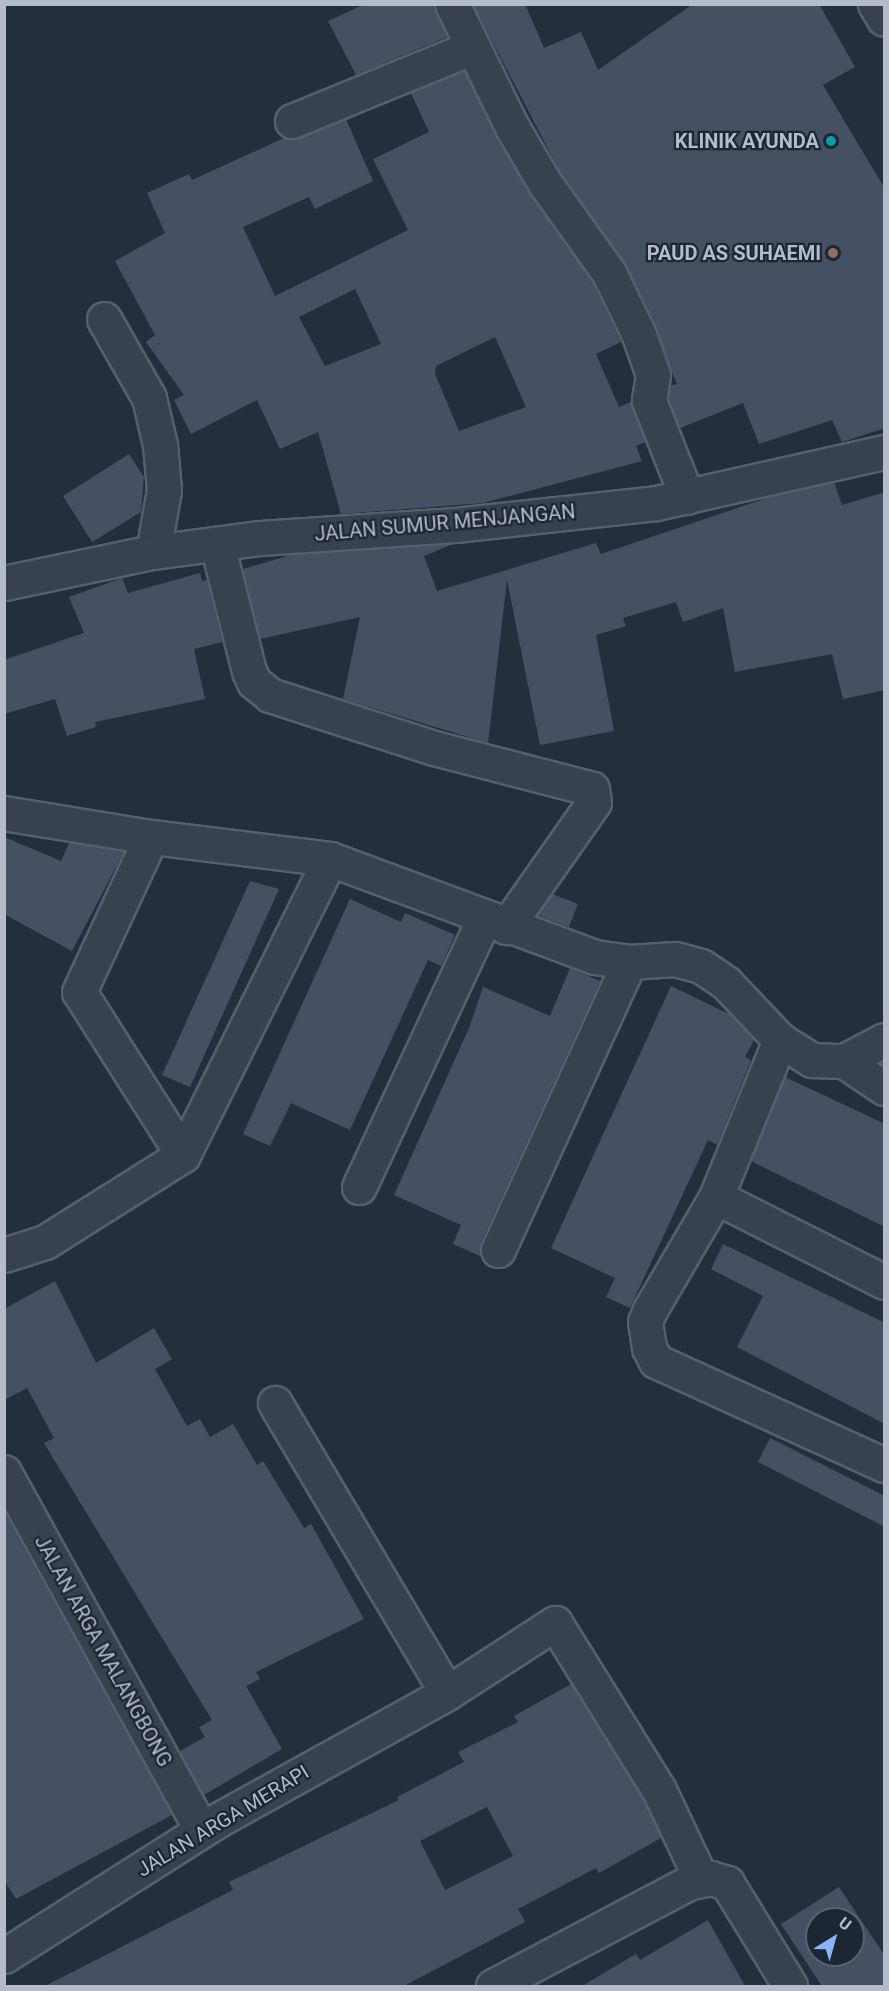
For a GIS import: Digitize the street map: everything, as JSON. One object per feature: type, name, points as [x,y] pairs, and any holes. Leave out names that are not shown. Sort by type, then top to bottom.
[{"type":"street","points":[[452,4],[471,48],[544,182],[586,236],[639,335],[653,375],[650,401],[687,497]]},
{"type":"street","points":[[875,4],[885,19]]},
{"type":"street","points":[[292,122],[471,48]]},
{"type":"street","points":[[104,319],[148,398],[160,445],[164,490],[153,552]]},
{"type":"street","name":"JALAN SUMUR MENJANGAN","points":[[4,583],[153,552],[218,544],[455,525],[687,497],[885,452]]},
{"type":"street","points":[[218,544],[249,671],[254,682],[270,695],[434,748],[592,789],[594,802],[495,923],[359,1187]]},
{"type":"street","points":[[4,813],[151,837],[330,859],[495,923],[595,957],[629,962],[675,959],[701,966],[726,983],[780,1040],[812,1060],[844,1061],[885,1040]]},
{"type":"street","points":[[151,837],[79,992],[183,1155]]},
{"type":"street","points":[[4,1255],[45,1242],[183,1155],[330,859]]},
{"type":"street","points":[[498,1250],[629,962]]},
{"type":"street","points":[[780,1040],[716,1197],[645,1322],[656,1361],[885,1464]]},
{"type":"street","points":[[844,1061],[885,1088]]},
{"type":"street","points":[[716,1197],[885,1282]]},
{"type":"street","points":[[274,1403],[447,1694]]},
{"type":"street","name":"JALAN ARGA MALANGBONG","points":[[4,1472],[202,1830]]},
{"type":"street","name":"JALAN ARGA MERAPI","points":[[4,1956],[202,1830],[447,1694],[555,1623],[659,1790],[701,1879]]},
{"type":"street","points":[[493,1986],[701,1879],[727,1883],[789,1986]]},
{"type":"building","points":[[365,4],[434,4],[447,37],[356,75],[328,21]]},
{"type":"building","points":[[473,4],[525,4],[544,48],[581,32],[598,70],[693,4],[819,4],[855,67],[823,85],[885,189],[885,428],[842,442],[832,420],[759,444],[743,403],[680,428],[668,399],[670,386],[677,384],[626,265],[560,172]]},
{"type":"building","points":[[464,71],[528,191],[593,283],[621,342],[596,354],[619,407],[631,402],[645,442],[636,446],[642,461],[483,503],[341,514],[318,432],[280,449],[257,400],[191,434],[174,400],[184,395],[146,342],[155,335],[115,261],[165,233],[147,193],[189,174],[192,180],[284,138],[299,138],[346,119],[373,181],[315,209],[309,197],[243,227],[275,296],[408,230],[373,159],[429,132],[411,93]],"holes":[[[355,289],[381,344],[325,366],[299,317]],[[495,337],[526,407],[459,431],[435,374],[436,366]]]},
{"type":"building","points":[[129,454],[144,477],[141,512],[92,542],[63,496]]},
{"type":"building","points":[[834,482],[842,505],[885,492],[885,690],[843,699],[832,654],[735,672],[723,608],[683,622],[676,602],[623,618],[626,626],[596,635],[614,731],[540,745],[507,580],[488,743],[343,699],[360,617],[260,639],[243,569],[291,555],[453,544],[424,556],[437,591],[596,543],[601,554],[770,497]]},
{"type":"building","points":[[200,573],[202,581],[207,580],[222,642],[194,649],[205,699],[95,722],[96,727],[67,736],[55,699],[4,714],[4,660],[84,633],[69,597],[122,578],[128,593]]},
{"type":"building","points":[[4,837],[61,861],[69,843],[124,852],[72,951],[4,914]]},
{"type":"building","points":[[250,881],[279,889],[190,1087],[162,1075]]},
{"type":"building","points":[[552,894],[578,904],[569,927],[539,916]]},
{"type":"building","points":[[350,899],[401,922],[405,913],[455,935],[441,966],[428,960],[350,1130],[291,1103],[270,1146],[243,1134]]},
{"type":"building","points":[[570,968],[600,981],[481,1242],[480,1256],[453,1244],[461,1225],[394,1195],[469,1028],[483,987],[550,1016]]},
{"type":"building","points":[[671,986],[729,1014],[754,1040],[745,1057],[751,1060],[717,1145],[708,1140],[630,1308],[606,1297],[615,1278],[551,1248]]},
{"type":"building","points":[[785,1077],[885,1124],[885,1227],[751,1161]]},
{"type":"building","points":[[723,1244],[885,1323],[885,1424],[737,1347],[763,1296],[711,1269]]},
{"type":"building","points":[[55,1281],[96,1363],[154,1328],[172,1359],[155,1369],[187,1426],[200,1419],[210,1437],[233,1424],[257,1465],[263,1461],[304,1528],[311,1524],[364,1619],[256,1672],[260,1679],[246,1686],[282,1749],[204,1795],[180,1751],[205,1737],[199,1727],[212,1720],[44,1443],[54,1438],[27,1388],[4,1400],[4,1309]]},
{"type":"building","points":[[770,1438],[885,1496],[885,1527],[758,1462]]},
{"type":"building","points":[[4,1512],[172,1815],[16,1899],[4,1880]]},
{"type":"building","points":[[571,1684],[643,1799],[661,1838],[599,1873],[596,1868],[518,1909],[525,1922],[404,1986],[45,1986],[233,1890],[229,1882],[399,1800],[397,1797],[464,1762],[458,1752],[518,1722],[514,1716]],"holes":[[[487,1807],[513,1856],[445,1890],[420,1841]]]},
{"type":"building","points":[[839,1887],[852,1907],[808,1907]]},
{"type":"building","points":[[805,1909],[805,1960],[781,1924]]},
{"type":"building","points":[[708,1920],[745,1986],[582,1986],[636,1954],[640,1960]]},
{"type":"building","points":[[865,1926],[885,1956],[885,1986],[822,1986],[809,1967],[865,1967]]},
{"type":"place","name":"KLINIK AYUNDA","points":[[831,141]]},
{"type":"place","name":"PAUD AS SUHAEMI","points":[[833,253]]}]
